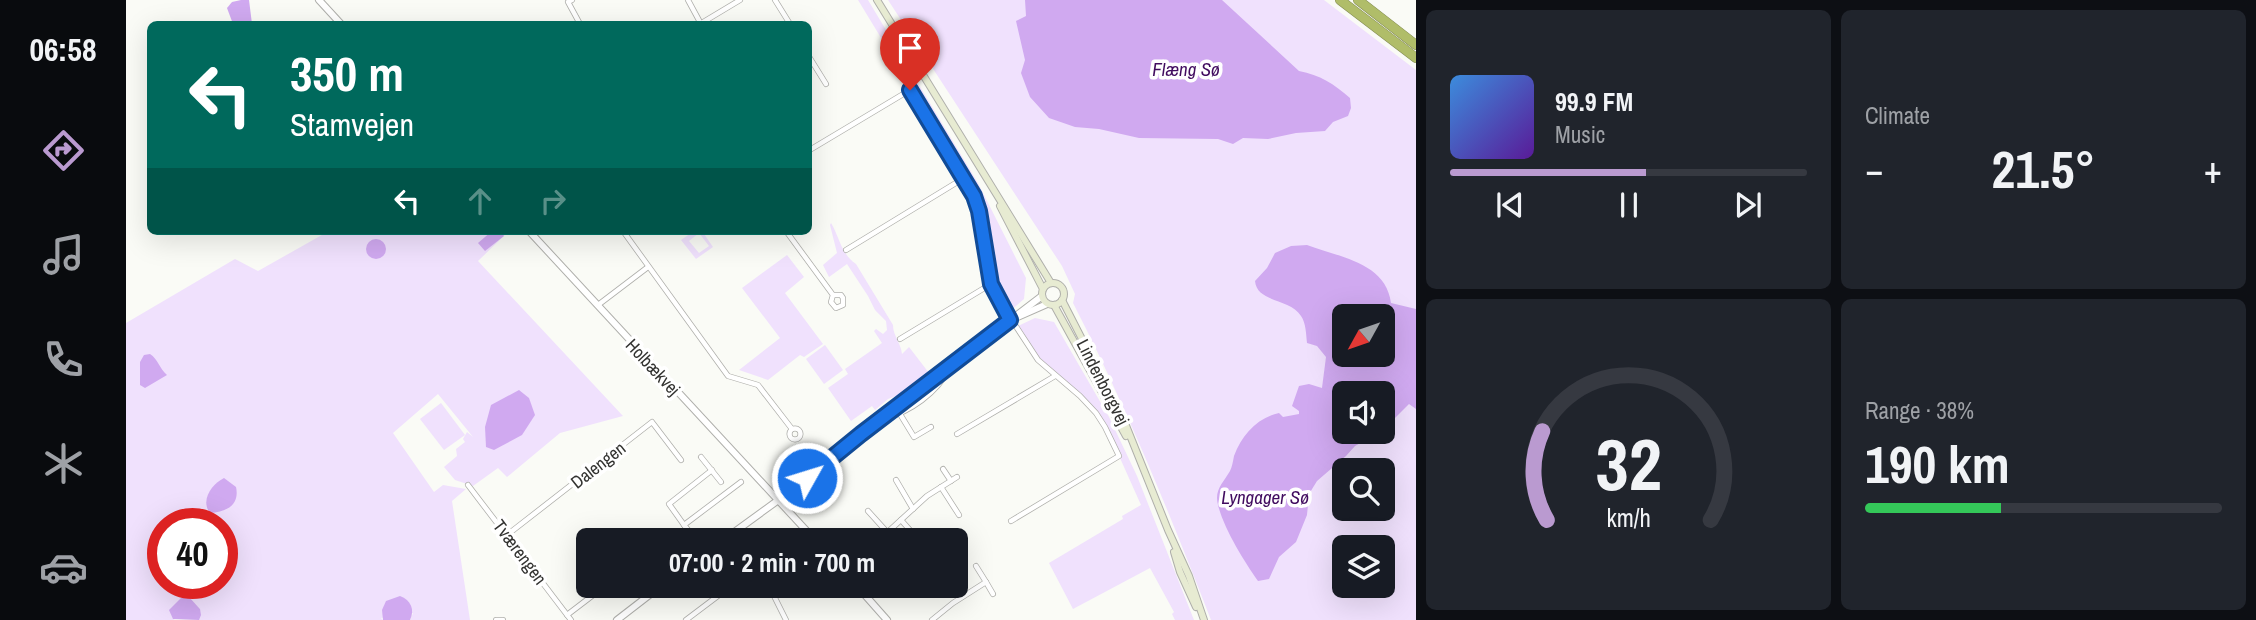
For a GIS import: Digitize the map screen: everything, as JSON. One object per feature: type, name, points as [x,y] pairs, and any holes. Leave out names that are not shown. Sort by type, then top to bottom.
[{"type":"highway","points":[[1340,0],[1416,58]]},
{"type":"highway","points":[[1358,0],[1416,45]]},
{"type":"main road","points":[[877,0],[1051,283],[1061,287],[1062,300],[1050,304],[1042,292],[985,176]]},
{"type":"main road","points":[[1042,292],[1051,283]]},
{"type":"main road","name":"Lindenborgvej","points":[[1062,300],[1125,423],[1168,530],[1180,572],[1203,620]]},
{"type":"main road","name":"Lindenborgvej","points":[[1050,304],[1142,465]]},
{"type":"street","points":[[319,0],[338,21]]},
{"type":"street","points":[[572,0],[568,2],[578,21]]},
{"type":"street","points":[[688,0],[698,21]]},
{"type":"street","points":[[705,21],[740,0]]},
{"type":"street","points":[[775,0],[788,21]]},
{"type":"street","points":[[812,61],[826,84]]},
{"type":"street","points":[[812,149],[910,90],[964,178],[979,211],[991,284],[1010,320],[1038,360],[1080,396],[1105,427],[1119,456],[1011,521]]},
{"type":"street","points":[[846,250],[964,178]]},
{"type":"street","name":"Holbækvej","points":[[533,235],[804,528]]},
{"type":"street","points":[[626,235],[728,376],[758,385],[792,429]]},
{"type":"street","points":[[789,235],[834,295]]},
{"type":"street","points":[[597,306],[648,267]]},
{"type":"street","points":[[900,339],[991,284]]},
{"type":"street","points":[[740,528],[1010,320],[1042,292]]},
{"type":"street","points":[[1010,320],[1050,304]]},
{"type":"street","points":[[881,419],[900,414],[936,387],[948,367]]},
{"type":"street","points":[[957,434],[1055,376]]},
{"type":"street","points":[[900,414],[914,438],[931,427]]},
{"type":"street","name":"Dalengen","points":[[507,535],[652,422],[681,460]]},
{"type":"street","points":[[701,457],[721,482]]},
{"type":"street","points":[[943,469],[951,481]]},
{"type":"street","points":[[686,528],[669,504],[712,470]]},
{"type":"street","points":[[892,528],[957,477]]},
{"type":"street","points":[[896,480],[913,509]]},
{"type":"street","points":[[684,525],[741,482]]},
{"type":"street","name":"Tværengen","points":[[468,485],[571,620]]},
{"type":"street","points":[[941,487],[958,514]]},
{"type":"street","points":[[868,512],[883,528]]},
{"type":"street","points":[[901,520],[908,528]]},
{"type":"street","points":[[976,566],[993,594]]},
{"type":"street","points":[[932,620],[986,582]]},
{"type":"street","points":[[567,615],[589,598]]},
{"type":"street","points":[[617,620],[645,598]]},
{"type":"street","points":[[687,620],[715,598]]},
{"type":"street","points":[[775,598],[786,620]]},
{"type":"street","points":[[868,598],[887,620]]},
{"type":"street","points":[[496,620],[503,620]]},
{"type":"shaded area","points":[[858,0],[868,0],[978,183],[1026,278],[1024,299],[1009,312],[991,277],[982,210],[976,194]]},
{"type":"shaded area","points":[[888,0],[1324,0],[1416,70],[1416,620],[1211,620],[1146,460],[1073,303],[1075,294],[1062,266]]},
{"type":"shaded area","points":[[831,223],[844,251],[856,264],[893,325],[902,354],[909,347],[929,373],[904,393],[888,399],[875,410],[872,406],[851,421],[828,388],[848,374],[845,369],[882,343],[874,331],[876,329],[883,334],[887,330],[886,321],[875,310],[847,264],[829,277],[823,265],[837,253]]},
{"type":"shaded area","points":[[322,235],[505,235],[478,261],[623,416],[560,433],[507,477],[498,468],[473,486],[455,480],[444,467],[457,456],[456,449],[465,442],[463,439],[467,432],[473,437],[438,394],[393,433],[434,492],[443,485],[466,489],[452,501],[470,620],[410,620],[413,613],[381,618],[383,620],[198,620],[200,609],[191,599],[238,599],[238,508],[147,508],[147,599],[189,599],[173,619],[175,620],[126,620],[126,323],[235,259],[258,271]]},
{"type":"shaded area","points":[[688,235],[696,235],[689,241],[699,253],[709,246],[701,235],[705,235],[713,247],[696,259],[681,240]]},
{"type":"shaded area","points":[[787,255],[804,277],[785,293],[823,344],[804,357],[800,355],[768,380],[739,370],[780,338],[742,288]]},
{"type":"shaded area","points":[[1035,318],[1054,322],[1109,417],[1137,476],[1194,620],[1175,620],[1172,614],[1174,612],[1150,568],[1073,609],[1049,563],[1123,519],[1122,516],[1141,505],[1103,420],[1091,404],[1039,357],[1018,326]]},
{"type":"shaded area","points":[[825,345],[843,370],[824,384],[806,359]]},
{"type":"shaded area","points":[[441,403],[465,435],[444,450],[420,419]]},
{"type":"water","points":[[249,0],[252,21],[232,21],[227,8],[232,2]]},
{"type":"water","name":"Flæng Sø","points":[[1025,0],[1222,0],[1299,71],[1332,84],[1350,98],[1351,108],[1348,116],[1333,122],[1325,131],[1268,139],[1243,138],[1233,144],[1218,139],[1139,138],[1075,127],[1049,118],[1030,97],[1021,73],[1025,60],[1016,21],[1026,16]]},
{"type":"water","points":[[487,235],[504,236],[485,251],[478,243]]},
{"type":"water","points":[[372,239],[380,239],[386,249],[380,259],[372,259],[366,253],[366,245]]},
{"type":"water","name":"Lyngager Sø","points":[[1307,245],[1359,263],[1380,278],[1391,303],[1416,309],[1416,409],[1409,404],[1395,418],[1395,381],[1332,381],[1332,444],[1359,444],[1344,458],[1332,458],[1332,468],[1317,481],[1309,494],[1307,515],[1296,542],[1279,557],[1269,579],[1258,581],[1230,534],[1218,505],[1217,495],[1231,469],[1237,448],[1251,428],[1271,415],[1279,413],[1283,417],[1299,414],[1292,406],[1299,386],[1309,384],[1322,388],[1326,357],[1317,346],[1307,343],[1305,325],[1296,310],[1268,297],[1257,288],[1255,281],[1267,268],[1275,253],[1291,246]]},
{"type":"water","points":[[150,354],[167,375],[145,388],[140,385],[140,362],[144,355]]},
{"type":"water","points":[[519,390],[529,398],[535,415],[522,435],[494,450],[486,447],[485,427],[491,405]]},
{"type":"water","points":[[224,478],[236,487],[236,499],[227,508],[207,508],[207,498],[215,484]]},
{"type":"water","points":[[400,596],[411,606],[410,620],[383,620],[382,610],[386,601]]},
{"type":"water","points":[[180,599],[191,599],[200,609],[201,615],[199,620],[173,619],[169,610]]},
{"type":"route","points":[[807,478],[1010,320],[991,284],[974,196],[910,90]]}]
